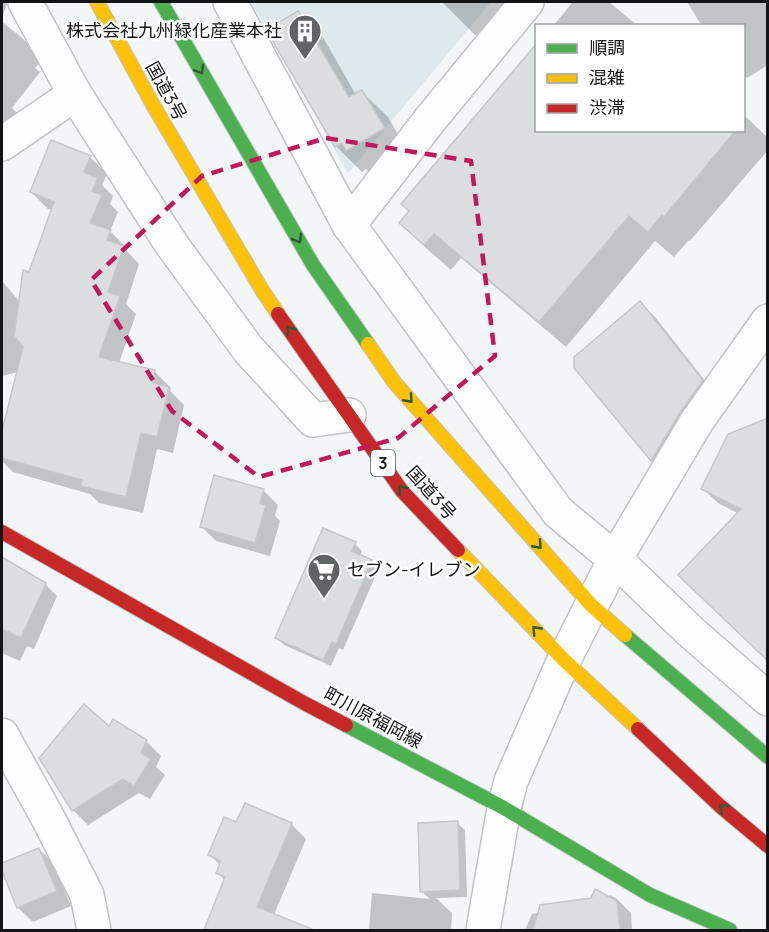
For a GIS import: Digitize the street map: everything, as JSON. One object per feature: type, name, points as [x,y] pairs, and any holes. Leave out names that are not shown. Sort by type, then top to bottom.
[{"type":"main road","name":"国道3号","points":[[97,2],[153,105],[262,290],[402,491],[564,660],[720,806],[768,846]]},
{"type":"main road","points":[[161,2],[313,264],[394,382],[591,605],[768,757]]},
{"type":"main road","name":"町川原福岡線","points":[[2,532],[304,703],[504,808],[650,895],[730,930]]},
{"type":"street","points":[[25,2],[75,94],[172,244],[248,349],[313,420],[349,416]]},
{"type":"street","points":[[230,2],[349,225],[558,512],[615,559],[691,632],[768,699]]},
{"type":"street","points":[[349,225],[429,121],[527,2]]},
{"type":"street","points":[[2,144],[75,94]]},
{"type":"street","points":[[483,930],[504,808],[511,782],[564,660],[615,559],[697,421],[768,321]]},
{"type":"street","points":[[2,735],[50,820],[87,895],[94,930]]},
{"type":"highlighted area","points":[[326,138],[471,161],[495,356],[398,438],[259,477],[172,411],[91,280],[202,176]]},
{"type":"shaded area","points":[[251,2],[491,2],[348,173]]},
{"type":"building","name":"株式会社九州緑化産業本社","points":[[298,11],[349,97],[362,90],[385,128],[346,151],[342,143],[335,147],[266,30]]},
{"type":"building","points":[[535,45],[535,132],[734,132],[664,217],[662,215],[648,232],[629,216],[539,322],[434,234],[424,245],[399,223],[409,211],[401,204]]},
{"type":"building","points":[[51,140],[91,156],[84,172],[98,178],[92,191],[102,195],[90,223],[111,230],[107,240],[124,246],[108,292],[120,296],[99,357],[155,370],[153,383],[169,387],[157,437],[141,433],[126,497],[80,486],[82,480],[2,458],[2,431],[23,347],[14,336],[23,270],[29,272],[54,202],[30,192]]},
{"type":"building","points":[[640,301],[703,380],[651,461],[574,368],[574,357]]},
{"type":"building","points":[[768,418],[768,661],[678,575],[741,509],[701,489],[728,434]]},
{"type":"building","points":[[214,475],[264,489],[260,503],[266,505],[255,543],[200,527]]},
{"type":"building","name":"セブン-イレブン","points":[[323,528],[356,542],[352,551],[372,560],[336,644],[332,642],[323,660],[275,638]]},
{"type":"building","points":[[2,557],[46,583],[21,638],[2,629]]},
{"type":"building","points":[[84,704],[109,726],[113,719],[147,740],[141,753],[151,759],[134,786],[123,779],[72,811],[39,758]]},
{"type":"building","points":[[245,803],[292,823],[257,907],[312,930],[204,930],[225,877],[216,873],[221,861],[208,855],[224,817],[236,822]]},
{"type":"building","points":[[458,821],[460,890],[420,892],[418,823]]},
{"type":"building","points":[[39,848],[57,891],[17,908],[2,871],[2,863]]},
{"type":"building","points":[[595,889],[617,901],[620,930],[533,930],[540,905],[591,898]]},
{"type":"traffic: fast","points":[[161,2],[313,265],[368,344]]},
{"type":"traffic: fast","points":[[625,635],[768,757]]},
{"type":"traffic: fast","points":[[346,725],[504,808],[650,895],[730,930]]},
{"type":"traffic: slow","points":[[97,2],[153,105],[278,314]]},
{"type":"traffic: slow","points":[[368,344],[394,382],[591,605],[625,635]]},
{"type":"traffic: slow","points":[[458,550],[564,660],[638,729]]},
{"type":"traffic: jam","points":[[278,314],[402,491],[458,550]]},
{"type":"traffic: jam","points":[[2,532],[346,725]]},
{"type":"traffic: jam","points":[[638,729],[720,806],[768,846]]},
{"type":"place","name":"株式会社九州緑化産業本社","points":[[305,60]]},
{"type":"place","name":"セブン-イレブン","points":[[324,599]]}]
